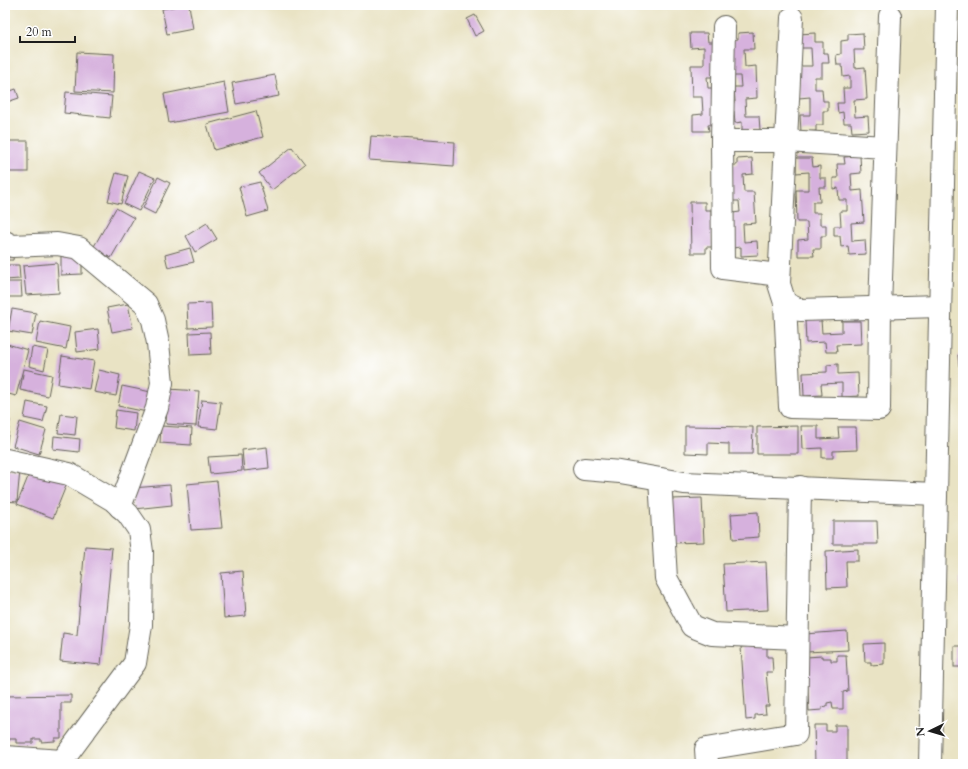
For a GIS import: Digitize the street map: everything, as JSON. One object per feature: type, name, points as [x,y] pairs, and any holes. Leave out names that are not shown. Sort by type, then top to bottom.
[{"type":"street","points":[[930,764],[947,5]]},
{"type":"street","points":[[792,18],[779,275],[779,284],[785,303],[790,407],[879,409],[880,308],[890,16]]},
{"type":"street","points":[[724,27],[722,141],[723,268],[779,275]]},
{"type":"street","points":[[722,141],[786,141],[886,147]]},
{"type":"street","points":[[5,242],[12,246],[57,244],[79,248],[146,304],[154,320],[162,383],[157,408],[120,507]]},
{"type":"street","points":[[785,303],[800,310],[940,306]]},
{"type":"street","points":[[5,757],[61,762],[135,663],[140,625],[142,552],[139,530],[128,514],[113,500],[69,474],[6,460]]},
{"type":"street","points":[[584,469],[620,472],[684,483],[936,494]]},
{"type":"street","points":[[660,479],[666,578],[692,626],[712,634],[797,638]]},
{"type":"street","points":[[707,764],[706,749],[796,734],[800,487]]},
{"type":"building","points":[[189,5],[193,29],[167,34],[162,9]]},
{"type":"building","points":[[475,15],[484,31],[475,36],[467,19]]},
{"type":"building","points":[[753,32],[754,49],[744,49],[745,67],[756,66],[757,98],[745,99],[746,116],[759,116],[760,130],[742,131],[742,122],[735,123],[734,111],[728,112],[728,102],[735,102],[734,87],[741,87],[740,76],[733,76],[731,40],[738,39],[738,33]]},
{"type":"building","points":[[690,33],[707,33],[708,42],[715,42],[715,77],[707,77],[708,88],[715,88],[716,124],[708,125],[709,131],[693,131],[693,115],[703,114],[702,97],[692,97],[691,65],[704,65],[704,47],[691,48]]},
{"type":"building","points":[[815,33],[815,42],[823,42],[823,53],[828,53],[829,63],[822,63],[822,77],[815,77],[815,89],[822,89],[823,101],[828,101],[828,111],[823,111],[823,125],[816,125],[816,131],[801,132],[800,115],[810,115],[810,97],[799,98],[799,66],[812,66],[811,48],[798,48],[798,34]]},
{"type":"building","points":[[863,33],[864,50],[854,50],[855,68],[865,67],[867,99],[854,100],[855,117],[868,116],[869,131],[852,132],[851,123],[844,123],[843,112],[838,113],[837,103],[844,103],[843,88],[850,88],[850,76],[843,77],[842,65],[837,65],[836,55],[841,54],[841,41],[848,40],[848,34]]},
{"type":"building","points":[[77,52],[114,54],[113,93],[75,91]]},
{"type":"building","points":[[275,75],[279,96],[236,104],[232,83]]},
{"type":"building","points":[[224,82],[229,112],[169,123],[164,94]]},
{"type":"building","points":[[16,89],[19,98],[7,102],[5,93]]},
{"type":"building","points":[[66,92],[112,96],[110,118],[64,113]]},
{"type":"building","points":[[256,111],[263,137],[214,150],[207,124]]},
{"type":"building","points":[[371,136],[455,142],[454,166],[369,160]]},
{"type":"building","points":[[5,141],[28,141],[28,172],[5,172]]},
{"type":"building","points":[[292,147],[305,164],[272,190],[259,173]]},
{"type":"building","points":[[860,156],[861,173],[851,174],[852,191],[862,190],[864,222],[851,223],[852,241],[865,240],[866,254],[849,255],[848,246],[841,247],[840,236],[834,236],[834,226],[841,226],[840,211],[847,211],[847,200],[839,200],[838,188],[833,189],[833,178],[838,178],[837,164],[845,164],[844,157]]},
{"type":"building","points":[[752,158],[753,174],[743,175],[744,192],[754,192],[756,223],[743,224],[744,242],[757,241],[758,255],[741,256],[741,247],[733,248],[733,213],[740,212],[739,201],[732,201],[730,165],[737,165],[737,159]]},
{"type":"building","points":[[795,158],[812,158],[813,167],[820,166],[820,178],[826,178],[826,187],[819,187],[820,202],[813,202],[813,213],[820,213],[820,225],[826,225],[826,236],[821,236],[821,249],[813,249],[814,256],[798,256],[798,240],[808,239],[807,222],[797,222],[796,190],[809,190],[809,172],[796,173]]},
{"type":"building","points":[[139,171],[155,178],[139,211],[124,204]]},
{"type":"building","points":[[116,173],[128,176],[121,204],[108,201]]},
{"type":"building","points":[[158,177],[170,183],[155,214],[143,208]]},
{"type":"building","points":[[260,182],[268,211],[247,217],[239,187]]},
{"type":"building","points":[[690,202],[705,202],[705,210],[711,210],[711,220],[717,220],[718,233],[712,233],[712,247],[706,247],[706,253],[691,253]]},
{"type":"building","points":[[116,208],[134,218],[111,258],[93,248]]},
{"type":"building","points":[[207,223],[217,239],[195,252],[186,236]]},
{"type":"building","points":[[190,248],[194,262],[168,268],[165,255]]},
{"type":"building","points":[[5,251],[14,252],[13,260],[5,260]]},
{"type":"building","points":[[61,255],[82,255],[82,274],[61,275]]},
{"type":"building","points":[[57,263],[59,293],[26,295],[23,266]]},
{"type":"building","points":[[5,265],[19,265],[20,279],[5,280]]},
{"type":"building","points":[[5,282],[21,282],[22,297],[6,297]]},
{"type":"building","points":[[211,303],[212,327],[188,328],[187,304]]},
{"type":"building","points":[[128,304],[133,328],[112,332],[107,308]]},
{"type":"building","points":[[12,309],[36,313],[32,335],[8,331]]},
{"type":"building","points":[[805,320],[821,320],[822,333],[842,332],[842,321],[860,321],[861,344],[836,345],[837,352],[826,352],[825,342],[806,343]]},
{"type":"building","points":[[40,321],[70,327],[66,349],[36,343]]},
{"type":"building","points":[[98,329],[100,349],[77,352],[75,332]]},
{"type":"building","points":[[210,332],[211,354],[190,355],[189,333]]},
{"type":"building","points":[[7,344],[28,350],[16,396],[5,393],[5,352]]},
{"type":"building","points":[[32,347],[48,350],[44,370],[29,366]]},
{"type":"building","points":[[958,355],[963,355],[963,366],[959,366]]},
{"type":"building","points":[[62,356],[94,361],[89,389],[58,384]]},
{"type":"building","points":[[838,364],[838,374],[858,373],[859,396],[842,397],[842,383],[821,384],[822,395],[804,396],[803,373],[827,372],[827,365]]},
{"type":"building","points":[[24,369],[52,375],[48,396],[20,390]]},
{"type":"building","points":[[99,370],[120,375],[116,396],[94,392]]},
{"type":"building","points":[[122,386],[151,392],[147,412],[118,406]]},
{"type":"building","points":[[168,389],[199,391],[196,426],[166,424]]},
{"type":"building","points":[[202,400],[221,402],[217,429],[198,427]]},
{"type":"building","points":[[27,402],[47,406],[43,422],[24,418]]},
{"type":"building","points":[[116,410],[136,413],[134,431],[114,428]]},
{"type":"building","points":[[61,414],[77,416],[75,435],[58,433]]},
{"type":"building","points":[[5,420],[10,420],[6,449],[5,449]]},
{"type":"building","points":[[20,422],[46,430],[39,454],[13,446]]},
{"type":"building","points":[[161,426],[192,428],[191,445],[160,443]]},
{"type":"building","points":[[685,426],[753,427],[752,454],[729,454],[729,444],[708,443],[708,454],[685,453]]},
{"type":"building","points":[[798,426],[798,454],[757,454],[757,427]]},
{"type":"building","points":[[801,426],[818,426],[818,439],[839,438],[838,427],[856,427],[857,450],[833,451],[833,458],[822,458],[822,448],[802,449]]},
{"type":"building","points":[[54,436],[80,439],[79,452],[53,449]]},
{"type":"building","points":[[267,447],[269,468],[244,471],[242,450]]},
{"type":"building","points":[[241,455],[242,471],[210,474],[208,457]]},
{"type":"building","points":[[32,467],[68,481],[53,518],[17,504]]},
{"type":"building","points":[[5,469],[20,470],[17,502],[5,501]]},
{"type":"building","points":[[217,481],[222,528],[191,530],[187,484]]},
{"type":"building","points":[[170,485],[172,505],[134,509],[132,488]]},
{"type":"building","points":[[702,498],[704,542],[673,543],[671,499]]},
{"type":"building","points":[[758,512],[759,537],[733,539],[731,514]]},
{"type":"building","points":[[833,521],[877,521],[878,544],[833,544]]},
{"type":"building","points":[[85,546],[112,548],[101,665],[60,661],[63,633],[77,635]]},
{"type":"building","points":[[858,549],[858,561],[846,561],[847,587],[827,588],[826,551]]},
{"type":"building","points":[[766,562],[768,610],[726,612],[723,564]]},
{"type":"building","points":[[243,571],[246,616],[224,618],[221,573]]},
{"type":"building","points":[[960,578],[963,578],[963,601],[961,601]]},
{"type":"building","points":[[847,631],[848,650],[806,652],[805,634]]},
{"type":"building","points":[[884,643],[884,664],[871,665],[871,662],[865,662],[864,644]]},
{"type":"building","points":[[767,645],[767,657],[772,657],[773,672],[766,672],[769,706],[765,706],[766,714],[755,715],[755,719],[746,720],[741,647]]},
{"type":"building","points":[[954,646],[963,646],[963,667],[954,667]]},
{"type":"building","points":[[837,655],[846,655],[848,691],[843,692],[843,709],[833,709],[832,702],[827,703],[827,706],[822,707],[822,710],[809,711],[806,657],[822,656],[822,658],[831,658],[831,661],[837,661]]},
{"type":"building","points":[[71,695],[71,703],[61,703],[61,738],[55,738],[55,741],[41,742],[41,739],[33,739],[33,743],[16,743],[16,739],[9,739],[9,741],[5,742],[5,696]]},
{"type":"building","points":[[814,725],[826,725],[826,731],[835,731],[835,725],[847,725],[847,764],[815,764]]}]
